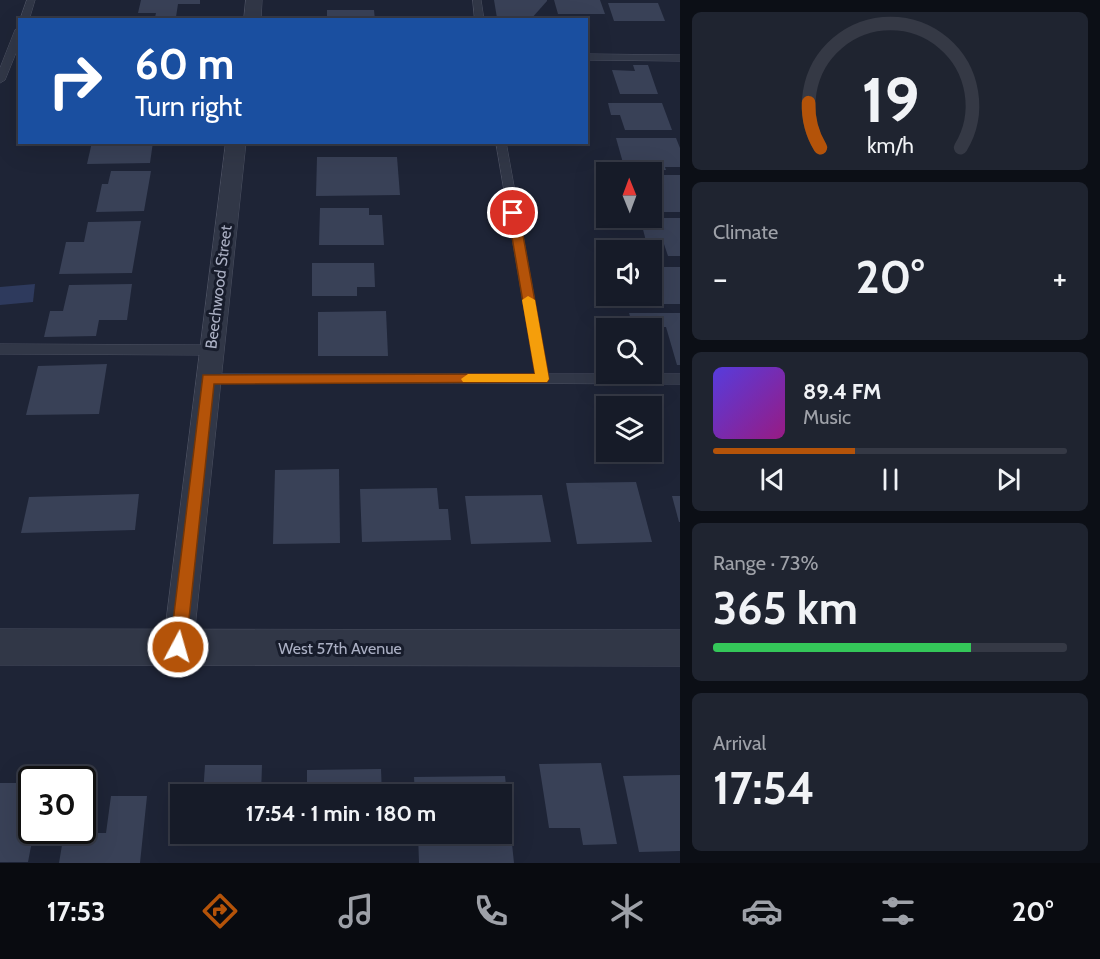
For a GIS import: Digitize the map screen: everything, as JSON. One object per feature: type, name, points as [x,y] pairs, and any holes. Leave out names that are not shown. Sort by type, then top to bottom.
[{"type":"street","points":[[252,18],[254,0]]},
{"type":"street","name":"Beechwood Street","points":[[178,647],[236,144]]},
{"type":"street","name":"West 57th Avenue","points":[[0,647],[680,648]]},
{"type":"lane","points":[[25,18],[31,0]]},
{"type":"lane","points":[[477,0],[480,18]]},
{"type":"lane","points":[[0,80],[18,35]]},
{"type":"lane","points":[[588,57],[680,58]]},
{"type":"lane","points":[[501,144],[542,379]]},
{"type":"lane","points":[[0,349],[211,350]]},
{"type":"lane","points":[[208,379],[680,379]]},
{"type":"water","points":[[35,284],[33,302],[0,305],[0,287]]},
{"type":"building","points":[[141,0],[200,0],[200,4],[178,4],[176,17],[155,17],[156,13],[138,13]]},
{"type":"building","points":[[494,0],[547,0],[532,18],[497,18]]},
{"type":"building","points":[[554,0],[600,0],[605,14],[558,14]]},
{"type":"building","points":[[608,3],[658,3],[665,21],[614,21]]},
{"type":"building","points":[[327,10],[374,10],[375,18],[327,18]]},
{"type":"building","points":[[633,65],[648,65],[658,94],[620,94],[612,70],[635,71]]},
{"type":"building","points":[[608,103],[662,103],[672,130],[625,130],[620,115],[611,115]]},
{"type":"building","points":[[616,138],[676,138],[680,148],[680,167],[665,167],[666,170],[662,170],[662,162],[623,162]]},
{"type":"building","points":[[92,144],[153,144],[150,163],[87,164]]},
{"type":"building","points":[[317,157],[397,157],[400,195],[316,196]]},
{"type":"building","points":[[111,171],[151,171],[144,211],[96,212],[102,184],[108,184]]},
{"type":"building","points":[[662,175],[680,175],[680,212],[662,212]]},
{"type":"building","points":[[320,208],[369,208],[369,215],[382,215],[384,245],[319,245]]},
{"type":"building","points":[[662,218],[680,218],[680,256],[668,256],[662,240],[646,240],[643,228],[662,228]]},
{"type":"building","points":[[141,221],[132,273],[59,274],[66,242],[84,242],[88,222]]},
{"type":"building","points":[[312,263],[374,263],[375,287],[357,287],[357,296],[312,296]]},
{"type":"building","points":[[662,267],[680,267],[680,304],[662,304]]},
{"type":"building","points":[[132,284],[127,320],[99,320],[96,336],[44,337],[50,311],[63,311],[69,285]]},
{"type":"building","points":[[386,311],[388,356],[318,356],[318,312]]},
{"type":"building","points":[[629,313],[680,313],[680,365],[677,365],[666,327],[662,327],[662,318],[630,318]]},
{"type":"building","points":[[107,364],[99,414],[26,415],[38,366]]},
{"type":"building","points":[[339,469],[340,543],[273,544],[275,470]]},
{"type":"building","points":[[636,482],[652,542],[577,544],[566,483]]},
{"type":"building","points":[[437,488],[439,509],[448,509],[451,540],[362,542],[360,489]]},
{"type":"building","points":[[139,494],[135,530],[21,533],[29,497]]},
{"type":"building","points":[[542,495],[551,542],[471,544],[465,496]]},
{"type":"building","points":[[672,496],[680,496],[680,522],[679,522]]},
{"type":"building","points":[[601,763],[617,844],[583,845],[580,828],[549,828],[539,764]]},
{"type":"building","points":[[205,765],[262,765],[261,784],[204,784]]},
{"type":"building","points":[[381,769],[382,784],[307,784],[307,770]]},
{"type":"building","points":[[680,775],[680,851],[639,852],[623,776]]},
{"type":"building","points":[[505,776],[506,784],[414,784],[414,777]]},
{"type":"building","points":[[0,783],[18,783],[18,844],[31,844],[28,862],[0,862]]},
{"type":"building","points":[[111,796],[147,796],[140,863],[59,863],[62,844],[96,844],[96,833],[106,833]]},
{"type":"building","points":[[418,844],[512,844],[514,863],[419,863]]},
{"type":"slow traffic","points":[[468,379],[542,379],[528,300]]},
{"type":"route","points":[[178,647],[208,379],[542,379],[513,213]]}]
